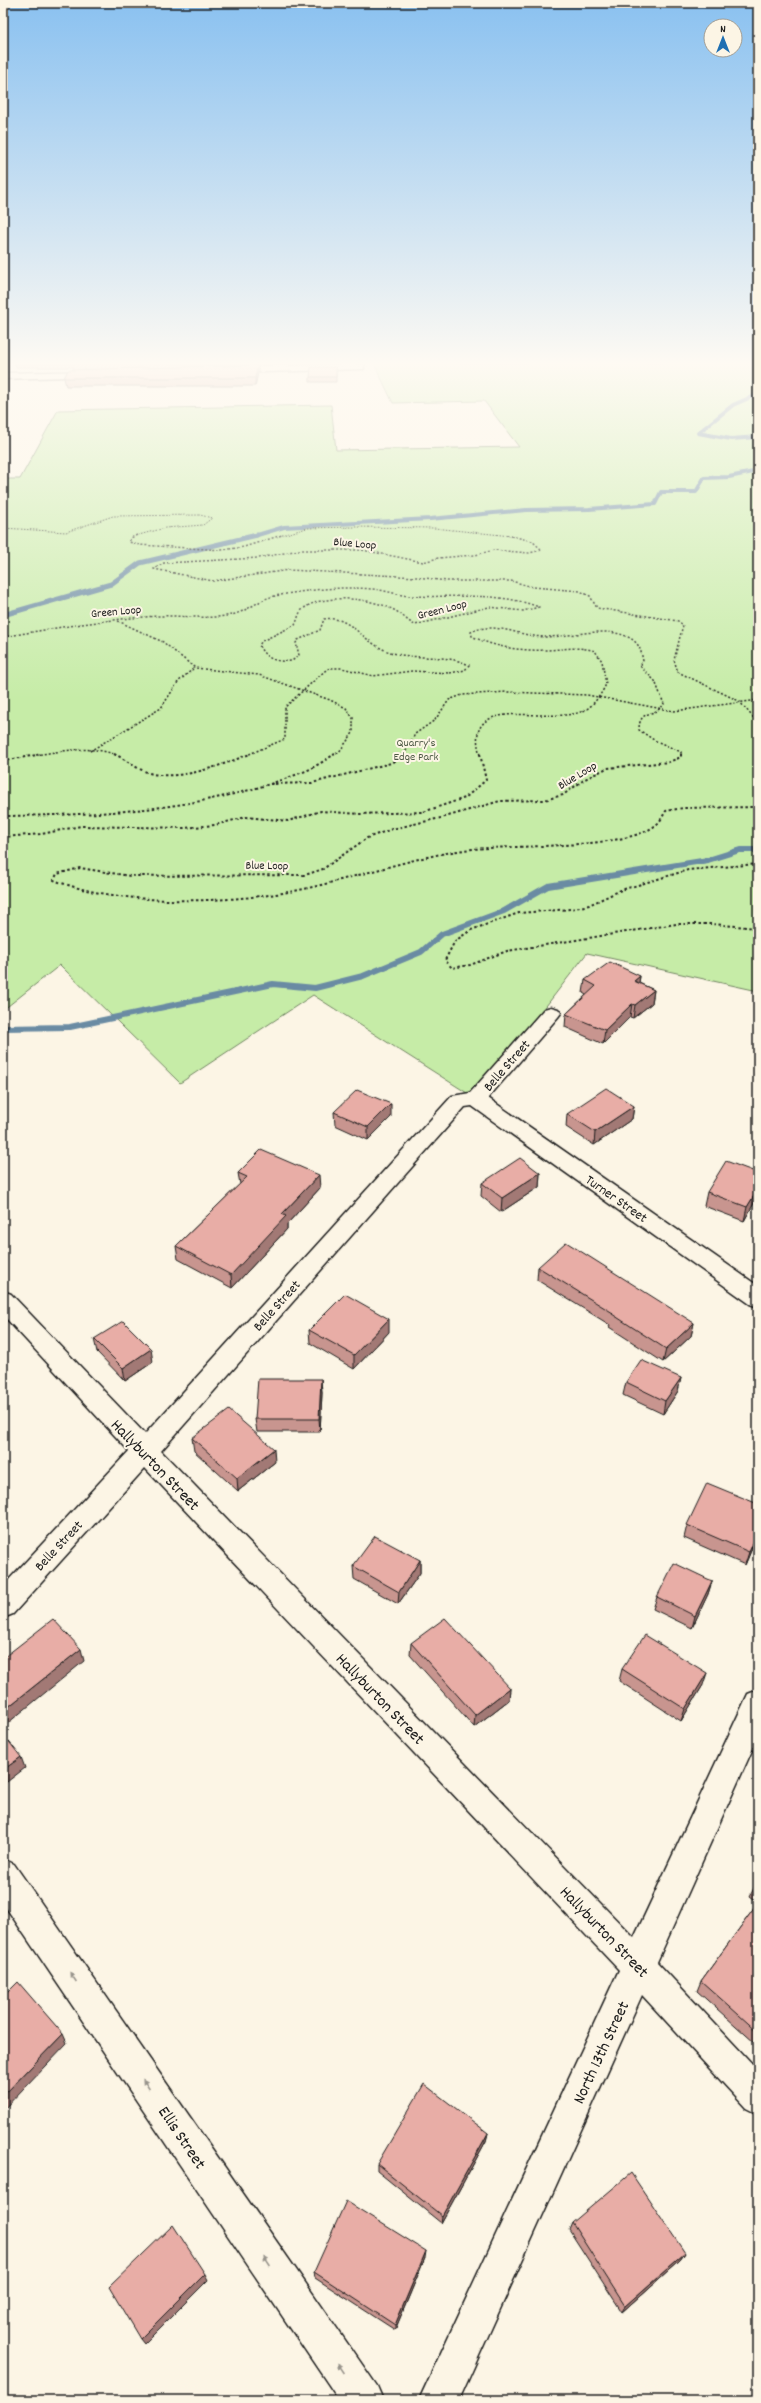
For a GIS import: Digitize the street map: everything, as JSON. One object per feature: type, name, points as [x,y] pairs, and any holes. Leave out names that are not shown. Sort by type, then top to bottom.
[{"type":"street","name":"Belle Street","points":[[3,1605],[144,1452],[459,1101],[476,1098],[551,1013]]},
{"type":"street","name":"Turner Street","points":[[476,1098],[758,1298]]},
{"type":"street","name":"Hallyburton Street","points":[[3,1300],[144,1452],[639,1966],[758,2096]]},
{"type":"street","name":"North 13th Street","points":[[439,2400],[758,1704]]},
{"type":"street","name":"Ellis Street","points":[[3,1875],[363,2400]]},
{"type":"path","name":"Blue Loop","points":[[3,528],[60,532],[76,530],[102,518],[113,516],[200,515],[208,516],[212,520],[206,525],[172,526],[153,531],[131,538],[129,542],[139,546],[222,550],[262,543],[286,532],[307,528],[438,527],[518,537],[538,544],[542,550],[529,553],[494,550],[475,555],[438,558],[423,562],[362,550],[298,550],[260,558],[209,562],[164,563],[154,569],[213,581],[289,570],[417,577],[447,581],[494,580],[533,587],[571,589],[590,596],[597,608],[678,621],[683,625],[684,631],[684,637],[674,659],[675,667],[678,672],[739,701],[758,723]]},
{"type":"path","name":"Green Loop","points":[[3,637],[93,622],[118,622],[159,616],[214,617],[233,615],[260,600],[274,596],[336,588],[372,589],[425,596],[494,596],[516,599],[539,607],[523,611],[489,607],[415,625],[391,609],[364,601],[337,600],[311,604],[301,610],[296,625],[262,641],[259,645],[263,654],[272,660],[292,661],[299,655],[296,643],[298,640],[320,630],[324,619],[335,617],[352,624],[364,638],[390,652],[440,656],[469,665],[465,670],[450,672],[412,671],[373,676],[342,668],[327,669],[285,707],[284,714],[287,733],[285,739],[225,762],[186,772],[156,775],[142,770],[117,755],[90,751],[53,753],[3,761]]},
{"type":"path","points":[[3,816],[76,815],[171,806],[240,792],[304,772],[339,752],[353,734],[353,718],[346,708],[303,691],[252,674],[195,668],[186,664],[164,643],[146,633],[125,628],[118,622]]},
{"type":"path","points":[[3,837],[42,834],[81,826],[200,828],[246,817],[288,820],[321,811],[359,814],[404,813],[437,809],[469,795],[486,780],[484,759],[477,746],[478,733],[486,721],[504,713],[511,712],[545,717],[584,711],[592,705],[597,696],[604,690],[606,684],[599,654],[587,649],[542,650],[502,646],[472,636],[471,632],[478,628],[540,637],[596,633],[631,639],[641,649],[643,661],[640,666],[655,682],[657,690],[663,698],[664,704],[660,710]]},
{"type":"path","points":[[90,751],[161,708],[170,698],[181,676],[195,668]]},
{"type":"path","points":[[266,784],[312,783],[391,763],[404,756],[415,734],[435,720],[449,700],[462,695],[507,692],[597,696],[617,699],[660,710],[686,710],[739,701],[758,700]]},
{"type":"path","name":"Blue Loop","points":[[660,710],[644,715],[639,721],[639,730],[654,740],[681,752],[678,760],[607,768],[585,778],[563,795],[544,800],[500,801],[446,817],[392,829],[367,838],[343,853],[329,866],[305,875],[130,876],[80,868],[56,874],[54,880],[83,891],[108,895],[185,899],[263,895],[293,891],[379,868],[466,850],[503,846],[583,845],[625,838],[646,831],[657,824],[665,818],[666,811],[683,808],[758,807]]},
{"type":"path","points":[[758,864],[688,870],[621,890],[589,905],[571,909],[519,913],[471,930],[455,941],[445,960],[452,968],[470,965],[507,951],[676,924],[712,924],[758,928]]},
{"type":"green space","name":"Quarry's Edge Park","points":[[22,475],[758,475],[758,991],[587,953],[475,1098],[313,995],[180,1083],[60,965],[3,1010],[3,479],[20,479]]},
{"type":"building","points":[[610,962],[640,976],[634,981],[654,990],[635,1005],[632,1004],[605,1030],[566,1014],[596,986],[585,980]]},
{"type":"building","points":[[606,1088],[634,1106],[595,1132],[567,1114]]},
{"type":"building","points":[[357,1090],[391,1104],[368,1127],[334,1112]]},
{"type":"building","points":[[261,1150],[319,1175],[282,1214],[286,1216],[231,1275],[176,1246],[247,1177],[238,1173]]},
{"type":"building","points":[[520,1158],[540,1173],[502,1198],[482,1183]]},
{"type":"building","points":[[726,1161],[758,1173],[758,1189],[747,1207],[707,1192]]},
{"type":"building","points":[[566,1242],[694,1323],[666,1349],[612,1314],[613,1313],[538,1267]]},
{"type":"building","points":[[345,1294],[389,1319],[354,1355],[309,1330]]},
{"type":"building","points":[[123,1321],[151,1349],[123,1368],[94,1339]]},
{"type":"building","points":[[641,1360],[681,1378],[665,1401],[626,1382]]},
{"type":"building","points":[[258,1379],[321,1379],[319,1419],[255,1419]]},
{"type":"building","points":[[229,1410],[274,1449],[237,1478],[192,1438]]},
{"type":"building","points":[[707,1483],[758,1504],[758,1532],[749,1552],[687,1525]]},
{"type":"building","points":[[375,1536],[420,1560],[399,1592],[353,1566]]},
{"type":"building","points":[[674,1563],[712,1581],[695,1616],[657,1597]]},
{"type":"building","points":[[445,1618],[510,1688],[475,1715],[411,1643]]},
{"type":"building","points":[[53,1619],[81,1649],[3,1711],[3,1658]]},
{"type":"building","points":[[645,1635],[707,1673],[685,1709],[622,1669]]},
{"type":"building","points":[[3,1734],[21,1757],[3,1770]]},
{"type":"building","points":[[758,1881],[758,1888],[755,1886]]},
{"type":"building","points":[[758,1903],[758,2032],[701,1981]]},
{"type":"building","points":[[18,1982],[63,2034],[3,2096],[3,1997]]},
{"type":"building","points":[[424,2084],[488,2133],[442,2216],[377,2164]]},
{"type":"building","points":[[631,2173],[685,2253],[625,2306],[572,2223]]},
{"type":"building","points":[[346,2201],[426,2251],[395,2325],[314,2272]]},
{"type":"building","points":[[173,2225],[205,2274],[140,2339],[109,2287]]},
{"type":"waterway","points":[[254,536],[284,527],[430,519],[526,510],[589,509],[655,504],[661,492],[696,492],[704,478],[738,475]]},
{"type":"waterway","points":[[3,615],[111,584],[140,563],[257,535]]},
{"type":"waterway","points":[[3,1028],[70,1027],[273,984],[315,988],[363,976],[421,952],[442,934],[504,911],[548,886],[708,860],[740,850],[758,850]]}]
